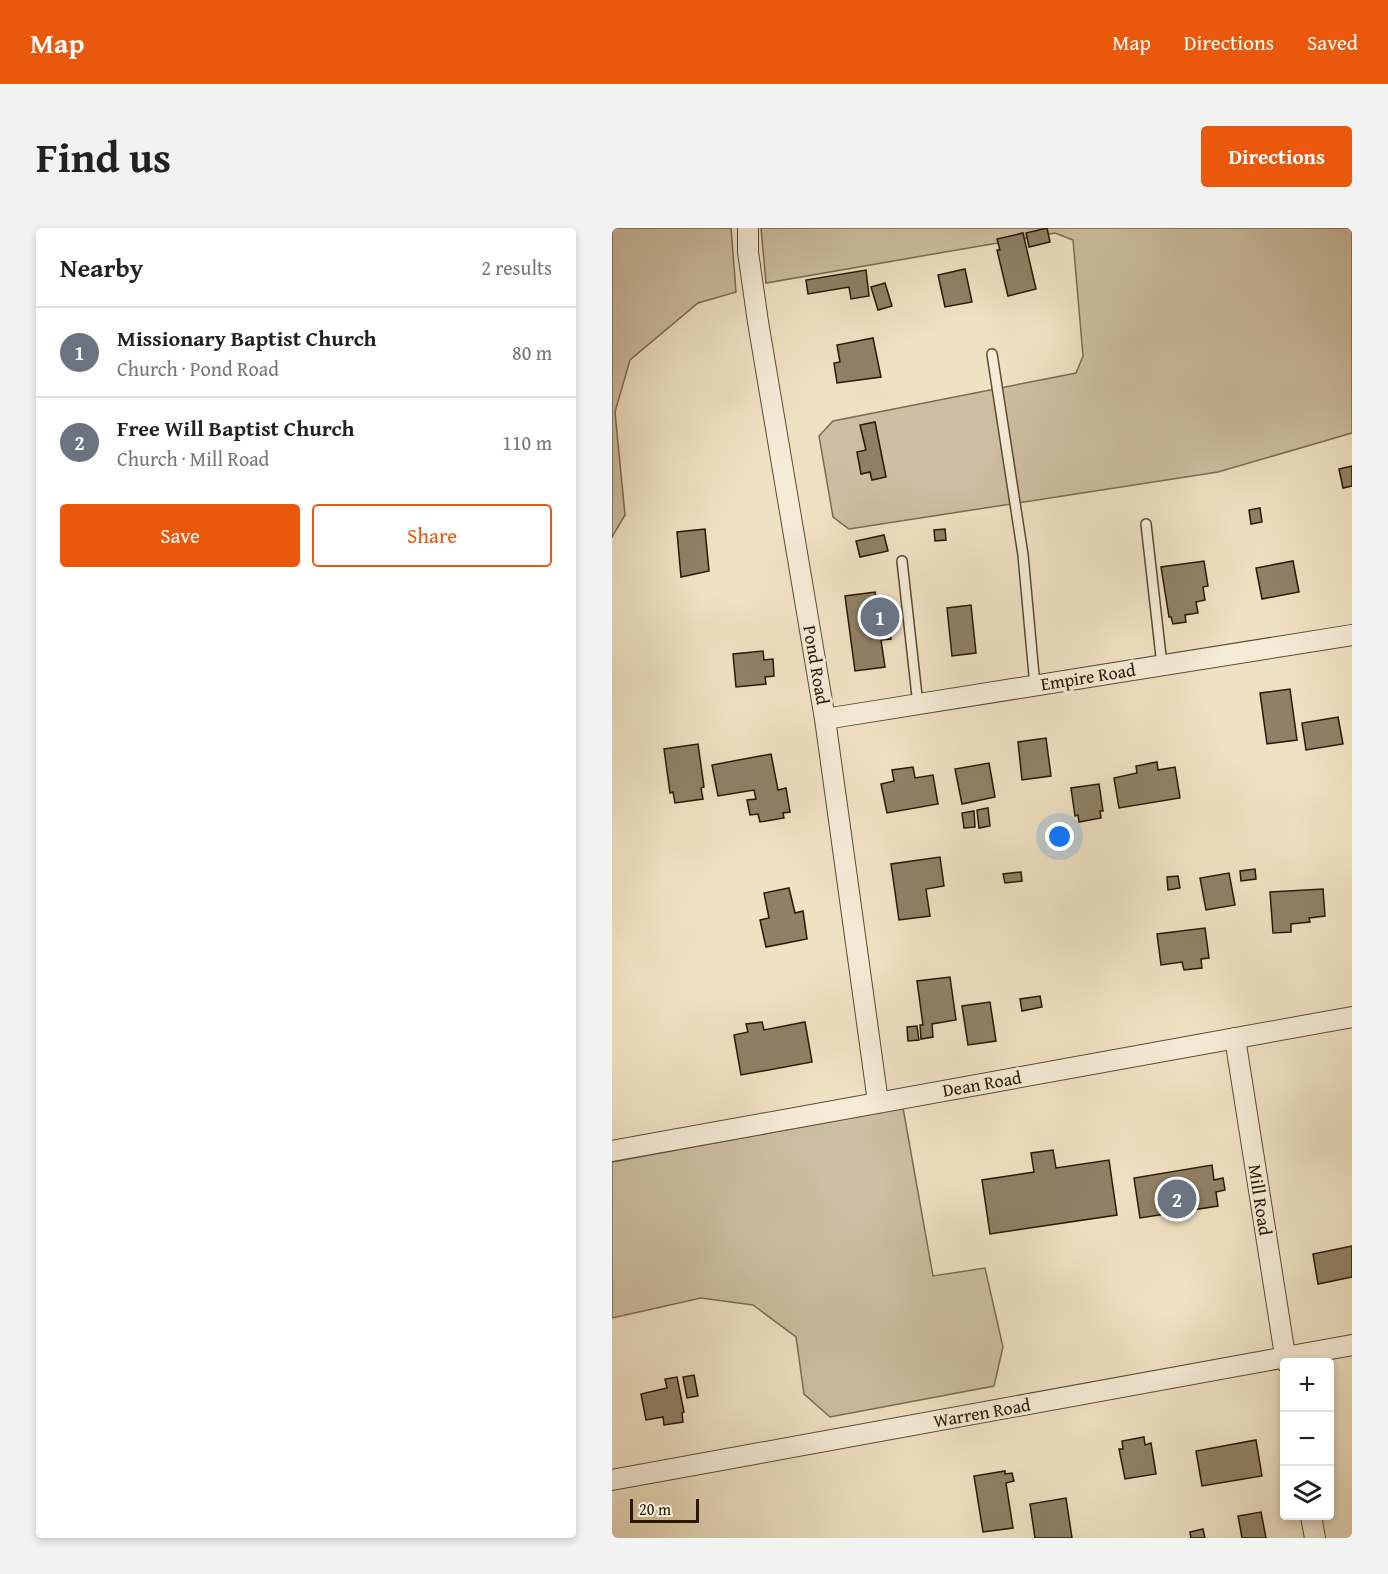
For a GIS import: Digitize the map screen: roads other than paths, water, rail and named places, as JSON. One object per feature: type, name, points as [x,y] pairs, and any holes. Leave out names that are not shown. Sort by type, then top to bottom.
[{"type":"street","name":"Pond Road","points":[[748,228],[758,322],[825,719],[878,1102]]},
{"type":"street","name":"Empire Road","points":[[825,719],[1352,635]]},
{"type":"street","name":"Dean Road","points":[[612,1151],[1352,1017]]},
{"type":"street","name":"Mill Road","points":[[1235,1038],[1286,1358]]},
{"type":"street","name":"Warren Road","points":[[1295,1358],[1352,1345]]},
{"type":"street","name":"Warren Road","points":[[612,1480],[1280,1361]]},
{"type":"street","points":[[1312,1520],[1315,1538]]},
{"type":"lane","points":[[992,354],[1019,524],[1035,686]]},
{"type":"lane","points":[[1146,524],[1162,665]]},
{"type":"lane","points":[[902,561],[918,705]]},
{"type":"place","name":"Missionary Baptist Church","points":[[880,617]]},
{"type":"place","name":"Free Will Baptist Church","points":[[1177,1199]]}]
